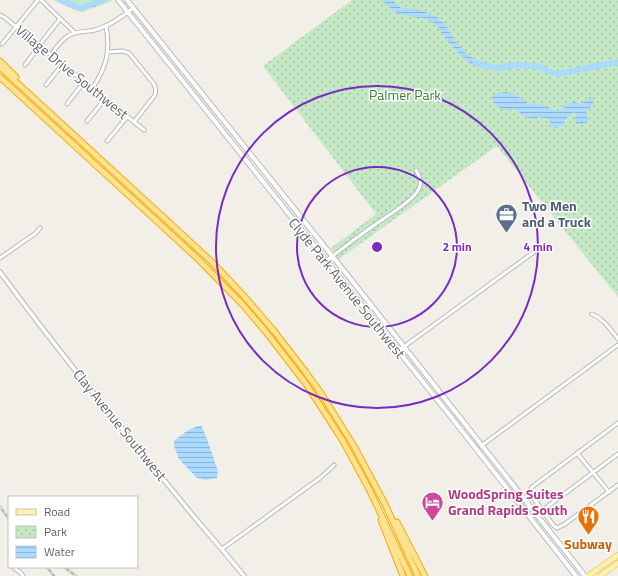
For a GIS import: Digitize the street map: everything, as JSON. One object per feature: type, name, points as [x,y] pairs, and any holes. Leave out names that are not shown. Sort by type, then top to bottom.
[{"type":"highway","points":[[0,61],[48,111]]},
{"type":"highway","points":[[0,67],[211,261],[274,331],[305,371],[337,418],[398,524],[425,576]]},
{"type":"highway","points":[[0,78],[176,238],[242,304],[278,346],[306,384],[343,441],[370,491],[410,576]]},
{"type":"highway","points":[[366,467],[385,504],[418,576]]},
{"type":"highway","points":[[370,491],[388,540],[404,576]]},
{"type":"main road","name":"Clyde Park Avenue Southwest","points":[[118,0],[576,576]]},
{"type":"main road","name":"Clyde Park Avenue Southwest","points":[[127,0],[585,576]]},
{"type":"main road","points":[[190,90],[195,86]]},
{"type":"main road","points":[[247,161],[252,157]]},
{"type":"main road","points":[[305,234],[311,230]]},
{"type":"main road","points":[[439,403],[449,412],[452,412],[453,410]]},
{"type":"main road","points":[[588,576],[618,555]]},
{"type":"main road","points":[[600,576],[618,563]]},
{"type":"street","points":[[2,44],[39,0],[75,33]]},
{"type":"street","points":[[51,55],[68,35],[88,32],[106,26],[116,21],[133,8]]},
{"type":"street","name":"Village Drive Southwest","points":[[0,14],[144,130]]},
{"type":"street","points":[[25,65],[40,43],[60,19]]},
{"type":"street","points":[[92,88],[101,74],[108,52],[108,36],[106,26]]},
{"type":"street","points":[[108,52],[122,51],[129,53],[156,87],[155,95],[134,122]]},
{"type":"street","points":[[46,86],[62,65]]},
{"type":"street","points":[[66,104],[84,82]]},
{"type":"street","points":[[87,121],[105,99]]},
{"type":"street","points":[[107,141],[127,117]]},
{"type":"street","points":[[326,261],[355,238],[407,202],[417,193],[421,183],[421,178],[416,170]]},
{"type":"street","points":[[0,258],[36,233],[40,228]]},
{"type":"street","points":[[398,351],[534,252]]},
{"type":"street","name":"Clay Avenue Southwest","points":[[0,272],[63,355],[244,576]]},
{"type":"street","points":[[592,314],[603,321],[618,339]]},
{"type":"street","points":[[481,446],[618,345]]},
{"type":"street","points":[[618,423],[529,490],[529,492],[553,525],[557,528],[565,524],[618,485]]},
{"type":"street","points":[[578,453],[609,492]]},
{"type":"street","points":[[530,517],[536,515],[618,454]]},
{"type":"street","points":[[222,549],[320,478],[334,465]]},
{"type":"street","points":[[14,568],[23,576]]},
{"type":"green space","points":[[53,0],[112,1],[83,12],[74,10]]},
{"type":"green space","name":"Palmer Park","points":[[352,0],[618,0],[618,297],[497,146],[339,259],[331,248],[376,214],[263,66]]},
{"type":"water","points":[[380,0],[391,0],[403,9],[421,10],[439,18],[445,24],[455,41],[466,53],[473,58],[484,62],[483,68],[471,64],[461,56],[447,41],[439,28],[432,22],[424,18],[412,17],[394,12]]},
{"type":"water","points":[[505,92],[511,93],[525,100],[527,104],[532,103],[549,107],[556,111],[559,111],[571,103],[581,104],[590,97],[593,99],[593,103],[592,106],[586,111],[586,115],[589,120],[587,122],[577,124],[575,121],[576,114],[574,112],[567,118],[564,125],[555,127],[552,126],[546,118],[540,117],[533,119],[524,116],[517,110],[502,109],[498,107],[494,103],[492,97],[496,94]]},
{"type":"water","points":[[201,425],[217,468],[217,478],[205,480],[197,478],[179,459],[174,446],[174,441],[188,430]]},
{"type":"waterway","points":[[61,0],[80,8],[104,0]]},
{"type":"waterway","points":[[476,62],[496,68],[514,65],[536,66],[556,74],[618,62]]},
{"type":"railway","points":[[0,507],[8,518]]},
{"type":"railway","points":[[48,568],[54,576]]},
{"type":"railway","points":[[65,568],[76,576]]},
{"type":"place","name":"Two Men and a Truck","points":[[507,234]]},
{"type":"place","name":"WoodSpring Suites Grand Rapids South","points":[[433,522]]},
{"type":"place","name":"Subway","points":[[588,536]]}]
